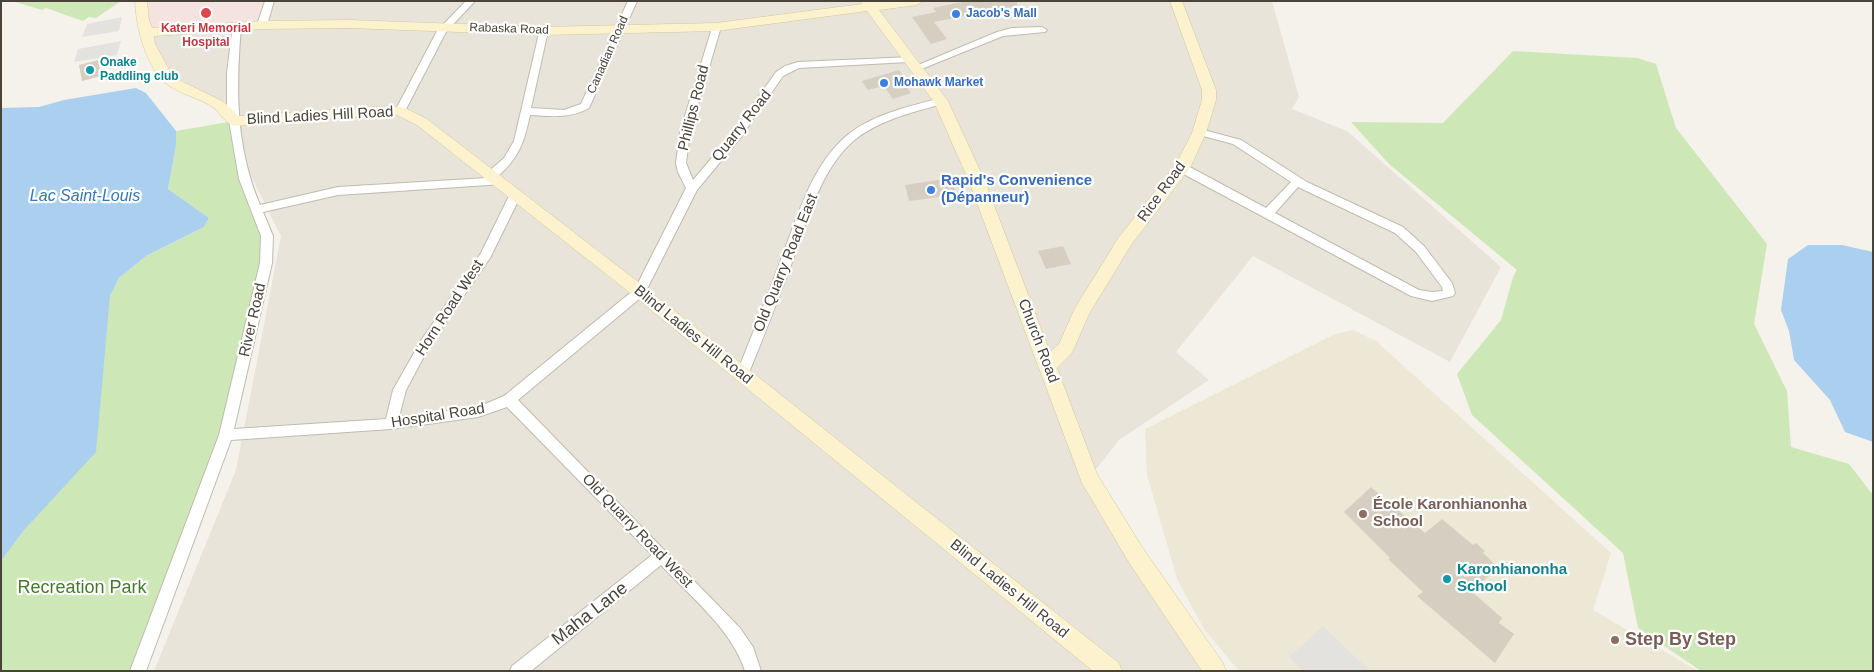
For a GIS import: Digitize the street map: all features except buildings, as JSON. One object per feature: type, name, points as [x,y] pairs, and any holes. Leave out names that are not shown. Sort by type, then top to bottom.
[{"type":"street","points":[[141,1],[142,20],[147,32],[148,44],[160,69],[169,79],[219,105],[234,121]]},
{"type":"street","points":[[262,25],[270,1]]},
{"type":"street","points":[[400,111],[445,27],[472,1]]},
{"type":"street","name":"Canadian Road","points":[[525,111],[571,113],[579,111],[585,106],[633,1]]},
{"type":"street","name":"Rabaska Road","points":[[147,32],[236,26],[349,24],[543,31],[716,27],[868,5],[917,1]]},
{"type":"street","name":"Rice Road","points":[[1048,366],[1066,348],[1081,313],[1125,241],[1182,168],[1200,132],[1209,100],[1209,90],[1176,1]]},
{"type":"street","name":"Church Road","points":[[868,5],[941,102],[976,179],[1089,477],[1135,554],[1214,671]]},
{"type":"street","name":"River Road","points":[[138,671],[226,435],[266,263],[268,236],[244,179],[234,121],[232,73],[236,26]]},
{"type":"street","name":"Phillips Road","points":[[692,188],[683,172],[681,163],[685,132],[716,27]]},
{"type":"street","name":"Quarry Road","points":[[640,292],[692,188],[736,135],[780,74],[788,68],[812,64],[912,63],[1000,34],[1012,31],[1042,30]]},
{"type":"street","points":[[257,209],[338,191],[495,179],[515,152],[543,31]]},
{"type":"street","name":"Old Quarry Road East","points":[[742,375],[804,212],[833,159],[851,137],[868,126],[887,117],[941,102]]},
{"type":"street","name":"Blind Ladies Hill Road","points":[[234,121],[400,111],[422,122],[640,292],[1111,671]]},
{"type":"street","points":[[1182,168],[1415,294],[1436,298],[1449,293],[1448,286],[1420,249],[1399,230],[1297,182],[1237,142],[1200,132]]},
{"type":"street","points":[[1266,214],[1297,182]]},
{"type":"street","name":"Horn Road West","points":[[391,424],[400,390],[426,342],[486,255],[516,195]]},
{"type":"street","name":"Hospital Road","points":[[226,435],[391,424],[478,412],[498,406],[509,400],[640,292]]},
{"type":"street","name":"Old Quarry Road West","points":[[509,400],[735,633],[748,652],[753,671]]},
{"type":"street","name":"Maha Lane","points":[[518,671],[662,556]]},
{"type":"shaded area","name":"Kateri Memorial Hospital","points":[[147,1],[269,1],[261,26],[148,36]]},
{"type":"shaded area","points":[[269,1],[1272,1],[1299,97],[1292,109],[1347,131],[1501,267],[1450,362],[1253,256],[1176,352],[1209,380],[1119,440],[1086,482],[1212,671],[154,671],[236,470],[281,236],[251,176],[236,114],[158,66],[148,36]]},
{"type":"shaded area","points":[[122,17],[119,31],[82,37],[87,24]]},
{"type":"shaded area","points":[[121,41],[117,55],[74,62],[78,49]]},
{"type":"shaded area","name":"École Karonhianonha School","points":[[1353,330],[1376,341],[1611,553],[1593,610],[1698,671],[1239,671],[1204,629],[1177,579],[1147,475],[1145,429],[1335,334]]},
{"type":"shaded area","points":[[1323,626],[1370,671],[1303,671],[1289,657]]},
{"type":"green space","points":[[12,1],[121,1],[96,18],[89,17],[83,21],[46,8],[42,10]]},
{"type":"green space","points":[[1513,51],[1637,58],[1656,64],[1676,128],[1767,244],[1754,324],[1787,391],[1791,447],[1849,464],[1873,495],[1873,671],[1701,671],[1638,628],[1623,553],[1472,415],[1457,374],[1501,320],[1513,277],[1517,270],[1389,164],[1351,122],[1443,123]]},
{"type":"green space","name":"Recreation Park","points":[[234,121],[244,179],[267,236],[226,435],[138,671],[1,671],[1,561],[25,529],[110,296],[119,278],[146,256],[204,227],[209,218],[168,189],[176,145],[176,131]]},
{"type":"water","name":"Lac Saint-Louis","points":[[136,88],[146,93],[176,131],[176,145],[168,189],[209,218],[204,227],[146,256],[119,278],[110,296],[96,452],[25,529],[1,561],[1,108],[39,107],[64,100]]},
{"type":"water","points":[[1808,245],[1842,245],[1873,252],[1873,442],[1845,432],[1830,400],[1794,360],[1789,331],[1781,310],[1788,259]]},
{"type":"place","name":"Kateri Memorial Hospital","points":[[206,13]]},
{"type":"place","name":"Jacob's Mall","points":[[956,14]]},
{"type":"place","name":"Onake Paddling club","points":[[90,70]]},
{"type":"place","name":"Mohawk Market","points":[[884,83]]},
{"type":"place","name":"Rapid's Convenience (Dépanneur)","points":[[931,190]]},
{"type":"place","name":"École Karonhianonha School","points":[[1363,514]]},
{"type":"place","name":"Karonhianonha School","points":[[1447,579]]},
{"type":"place","name":"Step By Step","points":[[1615,640]]}]
